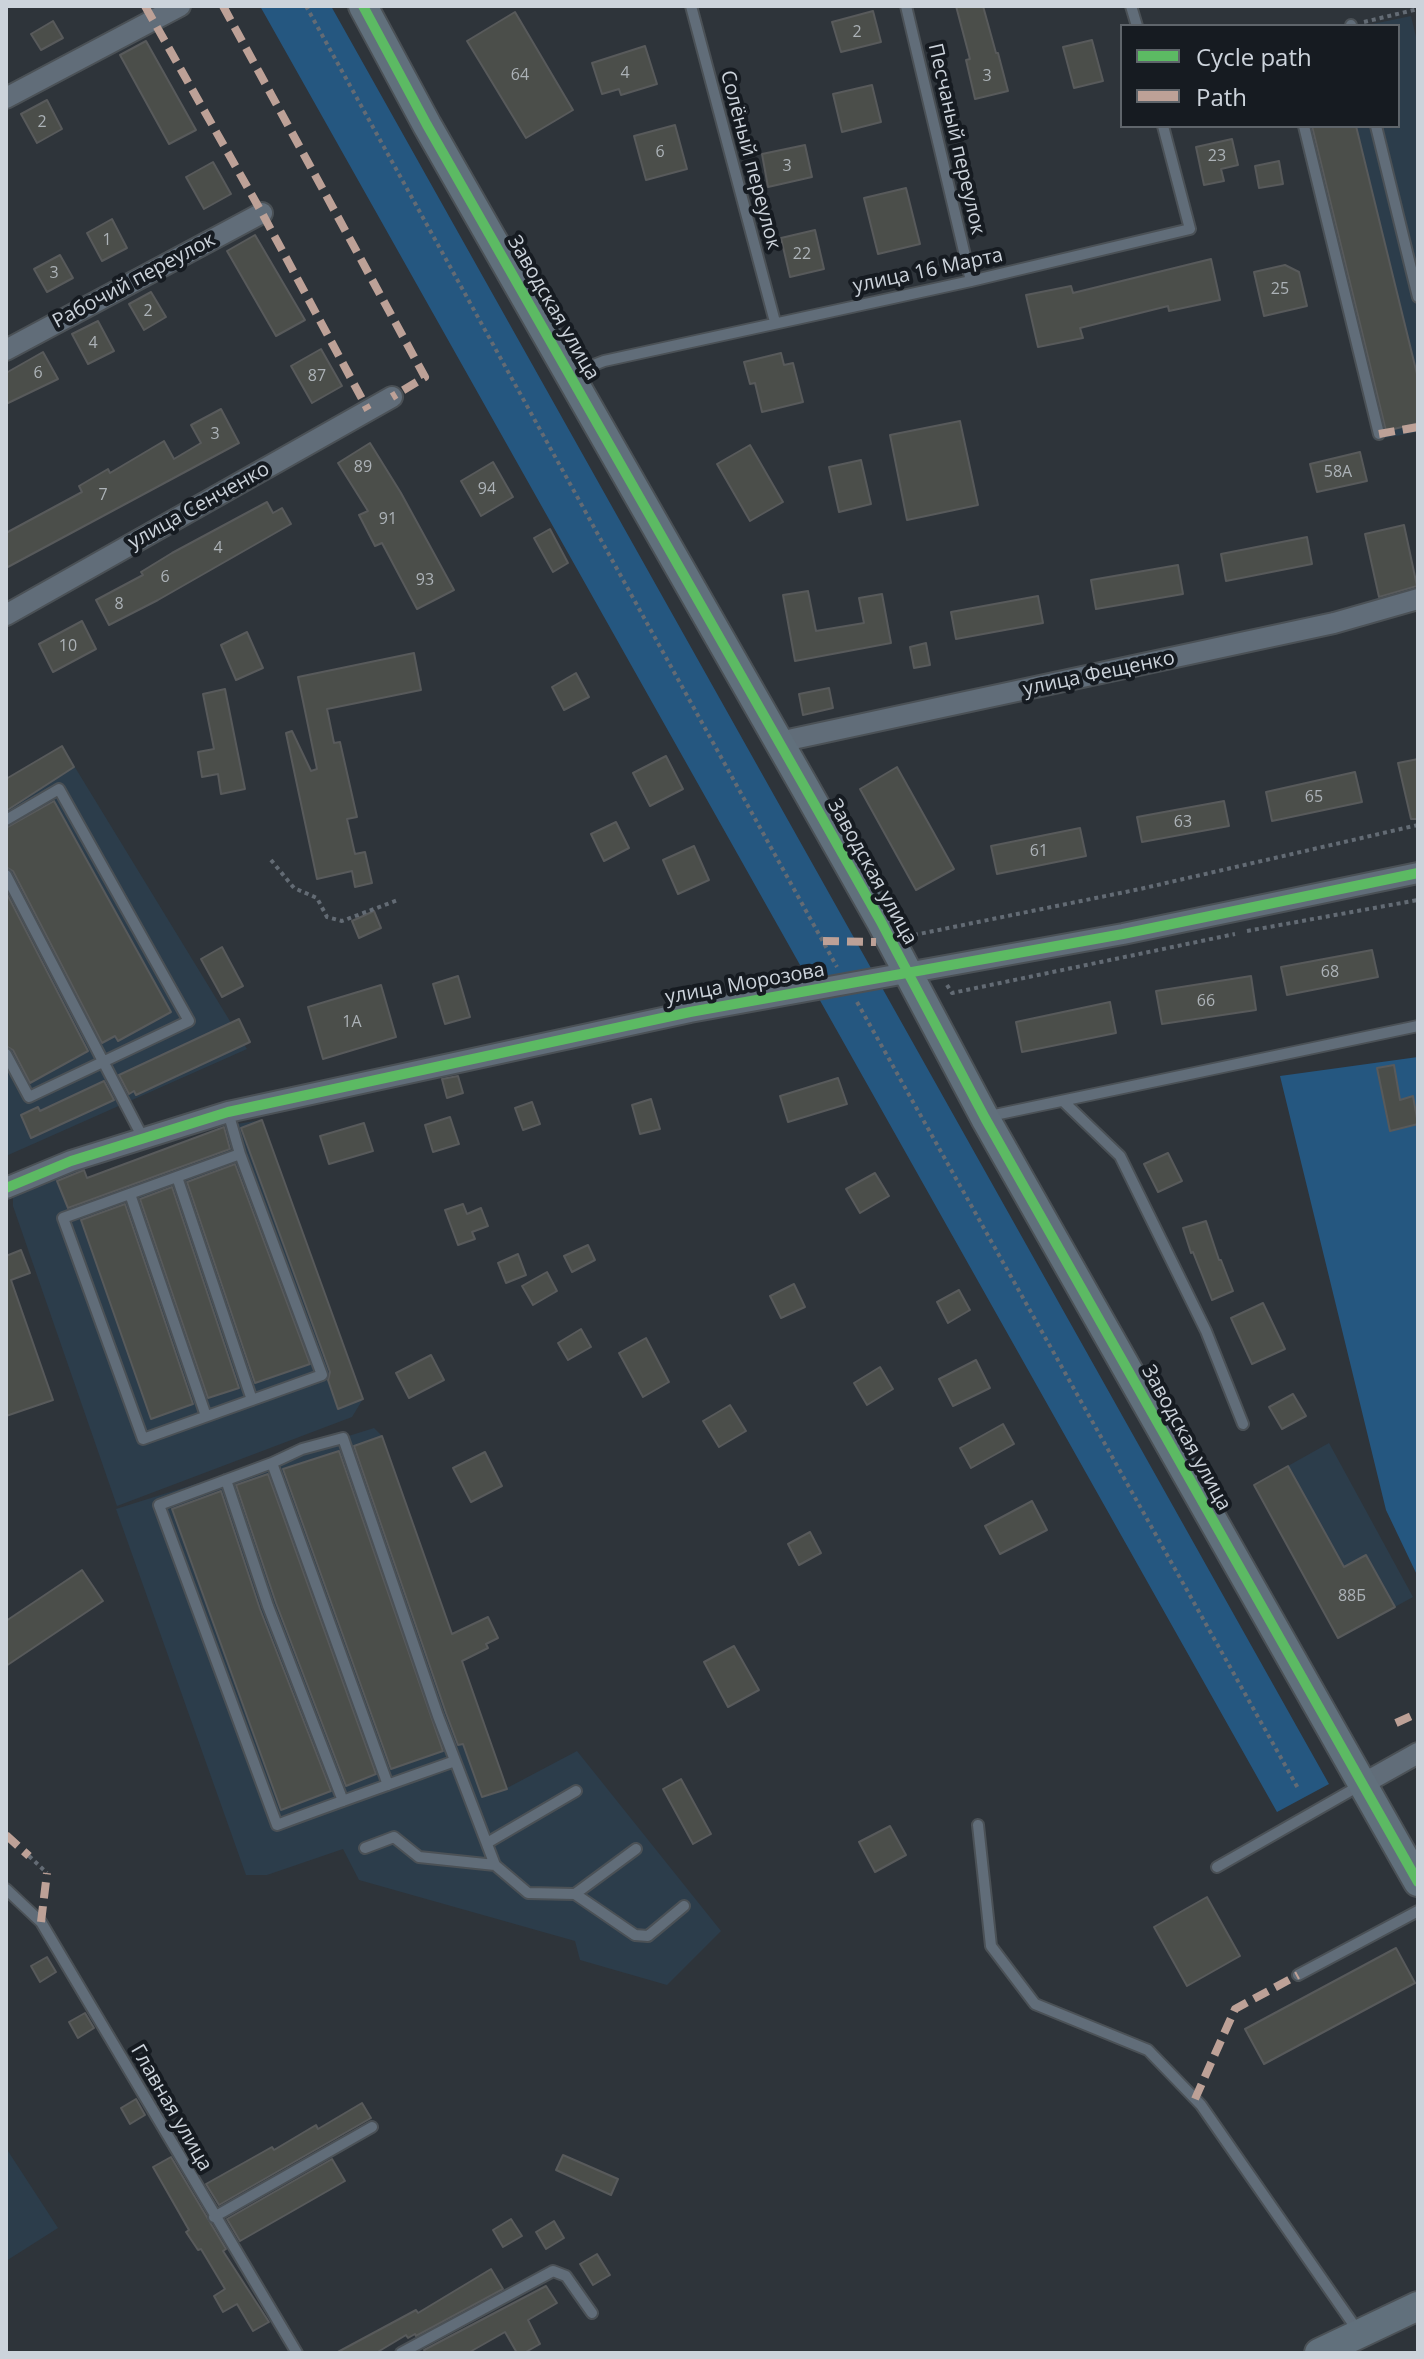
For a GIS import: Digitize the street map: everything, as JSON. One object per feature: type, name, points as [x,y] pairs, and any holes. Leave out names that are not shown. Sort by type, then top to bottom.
[{"type":"street","points":[[6,98],[180,6]]},
{"type":"street","name":"Заводская улица","points":[[363,6],[427,125],[880,920],[985,1118],[1418,1882]]},
{"type":"street","name":"Рабочий переулок","points":[[6,350],[262,213]]},
{"type":"street","name":"улица Сенченко","points":[[6,615],[392,397]]},
{"type":"street","name":"улица Фещенко","points":[[779,742],[1319,626],[1418,599]]},
{"type":"street","name":"улица Морозова","points":[[6,1188],[85,1157],[228,1112],[690,1012],[1123,934],[1418,873]]},
{"type":"street","points":[[1361,1785],[1418,1753]]},
{"type":"street","points":[[1319,2353],[1418,2306]]},
{"type":"lane","name":"Солёный переулок","points":[[691,6],[775,322]]},
{"type":"lane","name":"Песчаный переулок","points":[[906,6],[971,281]]},
{"type":"lane","name":"улица 16 Марта","points":[[571,374],[604,361],[971,281],[1190,229],[1164,128]]},
{"type":"lane","points":[[1304,128],[1379,434]]},
{"type":"lane","points":[[1376,128],[1418,297]]},
{"type":"lane","points":[[6,820],[59,789],[189,1021],[29,1097],[6,1054]]},
{"type":"lane","points":[[6,875],[143,1138]]},
{"type":"lane","points":[[985,1118],[1418,1026]]},
{"type":"lane","points":[[1063,1101],[1120,1156],[1206,1331],[1243,1424]]},
{"type":"lane","points":[[228,1112],[240,1154],[322,1375],[143,1439],[63,1218],[240,1154]]},
{"type":"lane","points":[[177,1177],[252,1400]]},
{"type":"lane","points":[[130,1194],[206,1416]]},
{"type":"lane","points":[[455,1761],[277,1825],[159,1505],[302,1449],[343,1438],[455,1761],[495,1865],[528,1893],[575,1894],[635,1935],[648,1936],[684,1906]]},
{"type":"lane","points":[[272,1463],[388,1785]]},
{"type":"lane","points":[[226,1480],[268,1606],[343,1801]]},
{"type":"lane","points":[[1217,1867],[1361,1785]]},
{"type":"lane","points":[[487,1843],[576,1791]]},
{"type":"lane","points":[[978,1825],[991,1946],[1035,2004],[1148,2050],[1201,2105],[1359,2333]]},
{"type":"lane","points":[[365,1848],[394,1837],[419,1857],[495,1865]]},
{"type":"lane","points":[[575,1894],[636,1849]]},
{"type":"lane","name":"Главная улица","points":[[6,1889],[41,1922],[297,2353]]},
{"type":"lane","points":[[1298,1975],[1418,1911]]},
{"type":"lane","points":[[214,2217],[372,2127]]},
{"type":"lane","points":[[401,2353],[553,2271],[566,2276],[592,2313]]},
{"type":"path","points":[[306,6],[846,984],[1299,1790]]},
{"type":"path","points":[[1359,24],[1418,9]]},
{"type":"path","points":[[901,929],[915,936],[1140,889],[1418,825]]},
{"type":"path","points":[[271,860],[294,888],[317,898],[327,917],[342,921],[398,900]]},
{"type":"path","points":[[937,968],[952,993],[1250,931],[1418,900]]},
{"type":"path","points":[[29,1856],[47,1873]]},
{"type":"shaded area","points":[[260,6],[331,6],[1329,1784],[1277,1812]]},
{"type":"shaded area","points":[[1411,16],[1418,45],[1418,432],[1374,440],[1297,128],[1400,128],[1400,24],[1373,24]]},
{"type":"shaded area","points":[[62,746],[247,1049],[6,1156],[6,779]]},
{"type":"shaded area","points":[[1418,1057],[1418,1577],[1386,1510],[1280,1076]]},
{"type":"shaded area","points":[[262,1120],[363,1399],[352,1417],[117,1506],[13,1206],[13,1192],[82,1164],[88,1178],[224,1126]]},
{"type":"shaded area","points":[[374,1428],[382,1436],[507,1788],[577,1751],[721,1931],[667,1985],[580,1960],[575,1941],[359,1880],[343,1849],[267,1875],[246,1875],[116,1509]]},
{"type":"shaded area","points":[[1329,1443],[1413,1597],[1338,1638],[1254,1485]]},
{"type":"shaded area","points":[[6,2148],[58,2228],[6,2261]]},
{"type":"building","points":[[956,6],[983,6],[1008,91],[975,99],[966,60],[970,59]]},
{"type":"building","points":[[873,11],[881,42],[841,52],[832,22]]},
{"type":"building","points":[[515,12],[573,110],[526,138],[467,41]]},
{"type":"building","points":[[53,21],[63,38],[41,50],[31,34]]},
{"type":"building","points":[[1092,40],[1103,81],[1074,88],[1063,47]]},
{"type":"building","points":[[146,41],[196,130],[169,144],[120,55]]},
{"type":"building","points":[[645,46],[657,84],[621,95],[619,89],[602,94],[592,63]]},
{"type":"building","points":[[872,85],[881,122],[842,132],[833,94]]},
{"type":"building","points":[[47,100],[62,129],[37,143],[21,114]]},
{"type":"building","points":[[675,125],[687,169],[646,180],[634,136]]},
{"type":"building","points":[[1312,128],[1356,128],[1418,378],[1418,423],[1386,431]]},
{"type":"building","points":[[1232,139],[1238,165],[1221,169],[1224,181],[1204,185],[1196,147]]},
{"type":"building","points":[[805,145],[812,177],[768,187],[762,154]]},
{"type":"building","points":[[1279,161],[1283,184],[1259,188],[1255,166]]},
{"type":"building","points":[[213,162],[231,194],[204,209],[186,177]]},
{"type":"building","points":[[906,188],[920,244],[878,254],[864,198]]},
{"type":"building","points":[[112,219],[127,248],[102,261],[87,233]]},
{"type":"building","points":[[815,230],[824,269],[790,277],[781,238]]},
{"type":"building","points":[[255,235],[305,320],[276,336],[227,251]]},
{"type":"building","points":[[60,255],[73,278],[47,292],[34,269]]},
{"type":"building","points":[[1211,259],[1220,300],[1169,311],[1168,306],[1080,328],[1083,338],[1038,347],[1026,295],[1071,286],[1073,293]]},
{"type":"building","points":[[1285,265],[1299,272],[1307,306],[1264,316],[1254,272]]},
{"type":"building","points":[[151,292],[166,317],[144,330],[129,304]]},
{"type":"building","points":[[98,321],[114,351],[88,364],[72,334]]},
{"type":"building","points":[[321,349],[342,386],[312,403],[291,366]]},
{"type":"building","points":[[43,352],[58,379],[6,404],[6,373]]},
{"type":"building","points":[[781,353],[784,365],[793,363],[803,402],[762,412],[755,383],[750,384],[744,362]]},
{"type":"building","points":[[221,409],[239,443],[6,568],[6,533],[82,492],[79,486],[108,469],[110,473],[164,441],[174,459],[201,443],[191,425]]},
{"type":"building","points":[[960,421],[978,505],[907,520],[890,435]]},
{"type":"building","points":[[370,443],[454,590],[417,609],[382,543],[375,546],[359,515],[368,511],[338,463]]},
{"type":"building","points":[[750,445],[783,502],[750,521],[717,464]]},
{"type":"building","points":[[1360,452],[1367,481],[1317,492],[1310,464]]},
{"type":"building","points":[[861,460],[871,504],[839,512],[829,467]]},
{"type":"building","points":[[493,462],[513,497],[481,516],[461,481]]},
{"type":"building","points":[[267,502],[273,513],[282,508],[291,524],[109,625],[96,600],[143,575],[141,572],[172,553]]},
{"type":"building","points":[[1404,525],[1417,586],[1379,597],[1365,534]]},
{"type":"building","points":[[550,529],[568,563],[553,572],[534,538]]},
{"type":"building","points":[[1307,537],[1312,564],[1226,581],[1221,554]]},
{"type":"building","points":[[1178,565],[1183,594],[1096,609],[1091,580]]},
{"type":"building","points":[[808,591],[816,631],[864,623],[859,598],[882,594],[891,643],[795,661],[783,595]]},
{"type":"building","points":[[1038,596],[1043,623],[956,639],[951,612]]},
{"type":"building","points":[[82,621],[96,649],[53,672],[39,644]]},
{"type":"building","points":[[247,632],[263,668],[236,680],[221,645]]},
{"type":"building","points":[[926,643],[930,665],[914,668],[910,647]]},
{"type":"building","points":[[414,653],[421,690],[327,709],[334,743],[340,742],[357,817],[347,819],[355,854],[365,852],[372,883],[355,887],[352,871],[317,879],[286,733],[292,731],[311,771],[317,769],[298,677]]},
{"type":"building","points":[[576,673],[589,697],[564,710],[552,687]]},
{"type":"building","points":[[829,688],[833,708],[803,715],[799,694]]},
{"type":"building","points":[[225,689],[245,789],[221,794],[218,774],[202,777],[198,752],[214,749],[203,694]]},
{"type":"building","points":[[62,746],[74,767],[6,811],[6,779]]},
{"type":"building","points":[[666,756],[683,789],[650,806],[633,773]]},
{"type":"building","points":[[1418,759],[1418,819],[1411,819],[1398,763]]},
{"type":"building","points":[[897,767],[954,869],[916,890],[860,789]]},
{"type":"building","points":[[1355,772],[1362,802],[1272,821],[1266,792]]},
{"type":"building","points":[[54,801],[171,1012],[118,1041],[115,1036],[102,1043],[13,871],[6,867],[6,828]]},
{"type":"building","points":[[1224,801],[1229,826],[1142,842],[1137,817]]},
{"type":"building","points":[[616,822],[629,848],[604,861],[591,834]]},
{"type":"building","points":[[1080,828],[1086,856],[997,874],[991,846]]},
{"type":"building","points":[[694,846],[709,880],[678,894],[663,860]]},
{"type":"building","points":[[6,892],[88,1051],[30,1083],[13,1050],[6,1046]]},
{"type":"building","points":[[374,911],[381,928],[359,938],[352,921]]},
{"type":"building","points":[[222,947],[243,986],[222,997],[201,959]]},
{"type":"building","points":[[1372,950],[1378,977],[1287,995],[1281,967]]},
{"type":"building","points":[[458,976],[470,1017],[445,1024],[433,984]]},
{"type":"building","points":[[1251,976],[1256,1010],[1162,1024],[1156,991]]},
{"type":"building","points":[[381,985],[396,1037],[323,1059],[308,1007]]},
{"type":"building","points":[[1110,1002],[1116,1033],[1022,1052],[1016,1022]]},
{"type":"building","points":[[239,1019],[250,1042],[136,1095],[134,1091],[129,1094],[119,1075]]},
{"type":"building","points":[[1394,1065],[1400,1100],[1413,1096],[1418,1124],[1390,1131],[1377,1068]]},
{"type":"building","points":[[458,1076],[463,1093],[447,1098],[442,1079]]},
{"type":"building","points":[[838,1078],[847,1104],[788,1122],[780,1096]]},
{"type":"building","points":[[104,1081],[114,1100],[31,1138],[21,1115],[38,1107],[40,1111]]},
{"type":"building","points":[[651,1099],[660,1129],[640,1134],[632,1105]]},
{"type":"building","points":[[532,1102],[540,1124],[523,1130],[515,1108]]},
{"type":"building","points":[[450,1117],[459,1144],[433,1152],[425,1125]]},
{"type":"building","points":[[262,1120],[363,1399],[338,1409],[328,1380],[330,1372],[241,1128]]},
{"type":"building","points":[[364,1123],[373,1151],[329,1164],[320,1136]]},
{"type":"building","points":[[224,1127],[230,1149],[68,1208],[57,1181],[84,1170],[87,1178]]},
{"type":"building","points":[[1168,1153],[1182,1181],[1158,1192],[1144,1164]]},
{"type":"building","points":[[235,1164],[310,1364],[255,1383],[187,1182]]},
{"type":"building","points":[[875,1173],[889,1196],[860,1213],[846,1189]]},
{"type":"building","points":[[172,1187],[239,1388],[208,1398],[140,1199]]},
{"type":"building","points":[[125,1204],[193,1404],[151,1419],[81,1220]]},
{"type":"building","points":[[463,1204],[467,1214],[481,1208],[488,1226],[472,1232],[475,1239],[458,1245],[445,1210]]},
{"type":"building","points":[[1206,1221],[1233,1291],[1212,1300],[1183,1228]]},
{"type":"building","points":[[588,1245],[595,1260],[572,1272],[564,1256]]},
{"type":"building","points":[[21,1250],[30,1273],[11,1280],[53,1400],[6,1416],[6,1256]]},
{"type":"building","points":[[518,1254],[526,1275],[506,1283],[498,1263]]},
{"type":"building","points":[[547,1272],[557,1291],[533,1305],[522,1286]]},
{"type":"building","points":[[794,1284],[805,1307],[781,1318],[770,1296]]},
{"type":"building","points":[[959,1290],[970,1310],[948,1323],[937,1302]]},
{"type":"building","points":[[1263,1303],[1285,1349],[1252,1364],[1231,1318]]},
{"type":"building","points":[[581,1329],[591,1347],[568,1360],[558,1343]]},
{"type":"building","points":[[646,1338],[669,1382],[643,1397],[619,1353]]},
{"type":"building","points":[[431,1355],[444,1380],[409,1398],[396,1373]]},
{"type":"building","points":[[976,1360],[990,1388],[953,1406],[939,1379]]},
{"type":"building","points":[[880,1367],[893,1389],[867,1405],[854,1383]]},
{"type":"building","points":[[1293,1394],[1306,1416],[1282,1429],[1269,1407]]},
{"type":"building","points":[[730,1405],[746,1431],[719,1447],[703,1421]]},
{"type":"building","points":[[1003,1424],[1014,1444],[971,1468],[960,1448]]},
{"type":"building","points":[[382,1436],[452,1634],[488,1617],[498,1638],[486,1644],[488,1648],[462,1661],[507,1789],[482,1797],[463,1744],[458,1745],[446,1713],[354,1446]]},
{"type":"building","points":[[339,1451],[443,1751],[391,1769],[283,1469]]},
{"type":"building","points":[[485,1452],[502,1486],[471,1502],[453,1468]]},
{"type":"building","points":[[1288,1466],[1344,1567],[1366,1555],[1395,1607],[1338,1638],[1254,1485]]},
{"type":"building","points":[[268,1474],[376,1774],[346,1786],[276,1603],[236,1485]]},
{"type":"building","points":[[221,1491],[260,1609],[331,1791],[281,1810],[172,1509]]},
{"type":"building","points":[[1032,1501],[1047,1530],[1000,1554],[985,1526]]},
{"type":"building","points":[[810,1532],[821,1553],[799,1565],[788,1544]]},
{"type":"building","points":[[82,1570],[103,1601],[6,1666],[6,1621]]},
{"type":"building","points":[[734,1646],[759,1690],[728,1707],[704,1662]]},
{"type":"building","points":[[681,1779],[711,1834],[693,1844],[663,1789]]},
{"type":"building","points":[[890,1826],[906,1855],[875,1872],[859,1842]]},
{"type":"building","points":[[1207,1897],[1240,1956],[1187,1986],[1154,1927]]},
{"type":"building","points":[[1396,1948],[1415,1983],[1264,2064],[1245,2029]]},
{"type":"building","points":[[47,1957],[56,1972],[40,1982],[31,1966]]},
{"type":"building","points":[[85,2013],[94,2028],[78,2038],[69,2022]]},
{"type":"building","points":[[136,2099],[145,2115],[130,2124],[121,2108]]},
{"type":"building","points":[[362,2103],[371,2118],[219,2205],[206,2184],[316,2125],[318,2129]]},
{"type":"building","points":[[563,2155],[618,2179],[611,2195],[556,2170]]},
{"type":"building","points":[[171,2157],[226,2249],[223,2251],[269,2322],[253,2331],[237,2304],[223,2312],[214,2296],[225,2289],[201,2249],[198,2250],[186,2232],[189,2230],[153,2167]]},
{"type":"building","points":[[332,2159],[345,2181],[240,2241],[227,2219]]},
{"type":"building","points":[[511,2219],[522,2236],[503,2247],[493,2230]]},
{"type":"building","points":[[554,2221],[564,2238],[546,2249],[536,2232]]},
{"type":"building","points":[[597,2254],[610,2275],[593,2285],[580,2264]]},
{"type":"building","points":[[491,2269],[503,2289],[416,2336],[408,2338],[406,2335],[376,2353],[336,2353],[416,2310],[418,2313]]},
{"type":"building","points":[[546,2286],[557,2303],[528,2320],[540,2344],[524,2353],[517,2353],[505,2332],[468,2353],[426,2353],[424,2350]]},
{"type":"marked path","points":[[145,6],[368,410]]},
{"type":"marked path","points":[[223,6],[425,377],[392,397]]},
{"type":"marked path","points":[[1379,434],[1418,427]]},
{"type":"marked path","points":[[823,941],[876,942]]},
{"type":"marked path","points":[[1396,1723],[1418,1713]]},
{"type":"marked path","points":[[6,1835],[29,1856]]},
{"type":"marked path","points":[[41,1922],[47,1873]]},
{"type":"marked path","points":[[1195,2099],[1235,2009],[1298,1975]]},
{"type":"cycle path","points":[[363,6],[427,125],[880,920],[985,1118],[1418,1882]]},
{"type":"cycle path","points":[[6,1188],[71,1161],[228,1112],[690,1012],[1123,934],[1418,873]]}]
